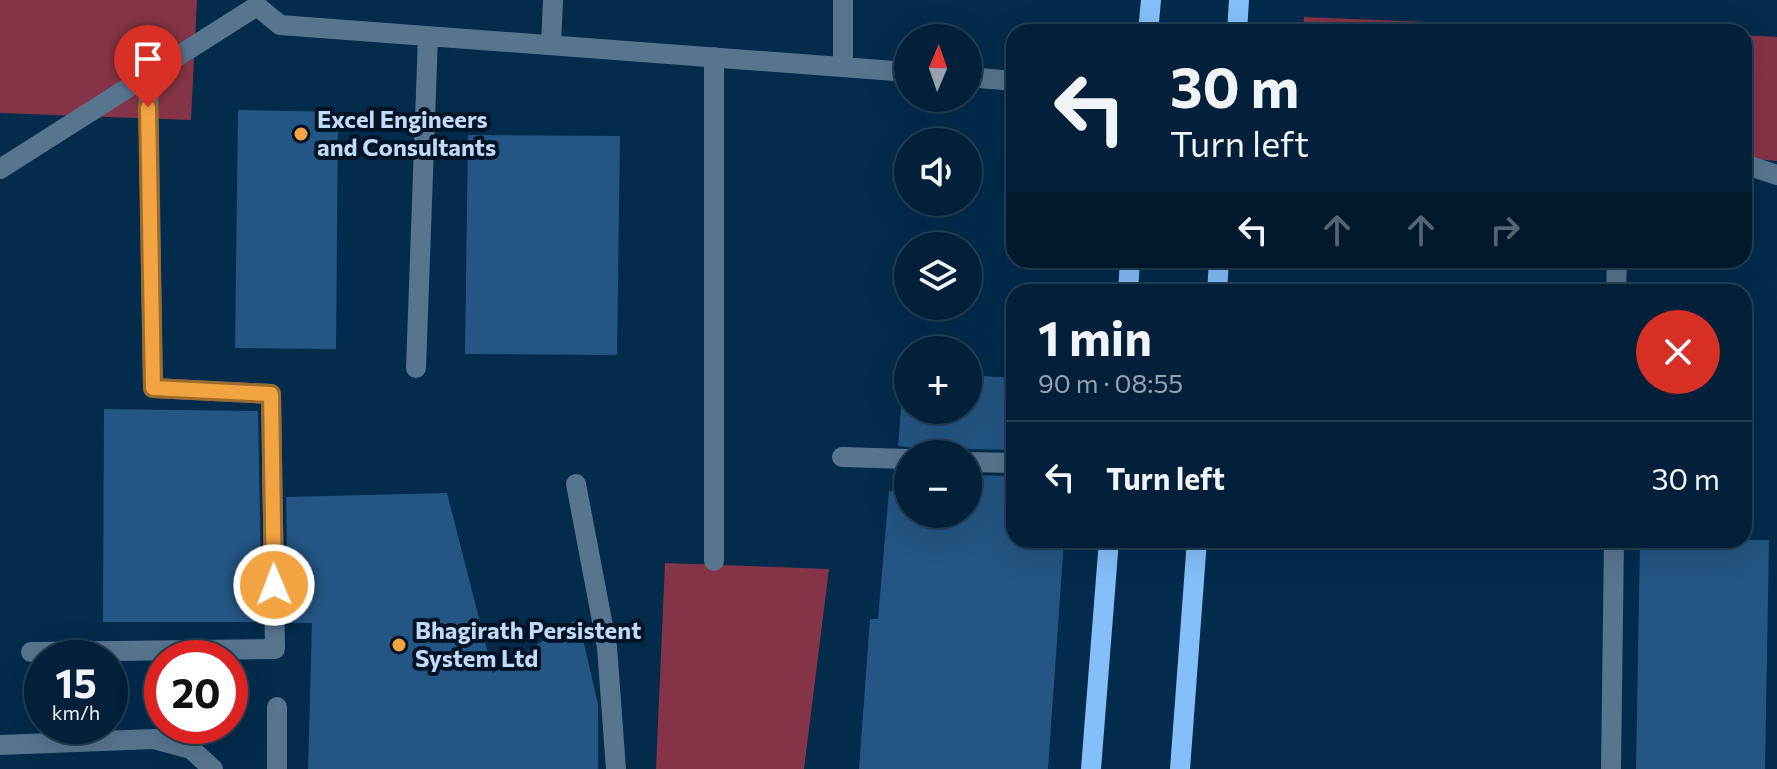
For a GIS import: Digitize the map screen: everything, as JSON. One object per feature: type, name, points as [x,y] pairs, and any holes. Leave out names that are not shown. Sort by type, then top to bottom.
[{"type":"main road","points":[[1149,24],[1151,0]]},
{"type":"main road","points":[[1238,24],[1239,0]]},
{"type":"main road","points":[[1091,769],[1108,548]]},
{"type":"main road","points":[[1180,769],[1196,548]]},
{"type":"street","points":[[551,45],[553,0]]},
{"type":"street","points":[[843,0],[843,67]]},
{"type":"street","points":[[0,169],[256,3],[280,25],[894,71]]},
{"type":"street","points":[[416,368],[428,36]]},
{"type":"street","points":[[714,57],[714,561]]},
{"type":"street","points":[[128,651],[275,649],[271,394],[153,388],[148,75]]},
{"type":"street","points":[[982,78],[1006,80]]},
{"type":"street","points":[[1752,167],[1777,175]]},
{"type":"street","points":[[842,457],[894,459]]},
{"type":"street","points":[[982,462],[1006,463]]},
{"type":"street","points":[[576,484],[607,647],[616,769]]},
{"type":"street","points":[[1611,769],[1614,548]]},
{"type":"street","points":[[277,707],[277,769]]},
{"type":"street","points":[[0,745],[154,739],[191,749],[213,769]]},
{"type":"shaded area","points":[[0,0],[197,0],[191,120],[0,113]]},
{"type":"shaded area","points":[[1304,17],[1479,24],[1303,24]]},
{"type":"shaded area","points":[[1752,35],[1777,37],[1777,161],[1752,159]]},
{"type":"shaded area","points":[[665,563],[829,569],[804,769],[656,769]]},
{"type":"building","points":[[238,110],[338,112],[336,349],[235,348]]},
{"type":"building","points":[[468,135],[620,136],[617,355],[465,354]]},
{"type":"building","points":[[982,376],[1006,377],[1006,450],[982,449],[982,440],[898,440],[900,424],[982,424]]},
{"type":"building","points":[[104,409],[258,411],[262,622],[103,622]]},
{"type":"building","points":[[982,475],[1006,476],[1006,548],[1063,548],[1048,769],[859,769],[870,619],[878,619],[889,491],[894,491],[894,528],[982,528]]},
{"type":"building","name":"Bhagirath Persistent System Ltd","points":[[447,493],[493,673],[578,618],[598,704],[598,769],[308,769],[312,623],[288,623],[286,497]]},
{"type":"building","points":[[1752,540],[1769,540],[1765,769],[1636,769],[1640,548],[1752,548]]},
{"type":"place","name":"Excel Engineers and Consultants","points":[[301,134]]},
{"type":"place","name":"Bhagirath Persistent System Ltd","points":[[399,645]]},
{"type":"route","points":[[148,107],[153,388],[271,394],[274,585]]}]
